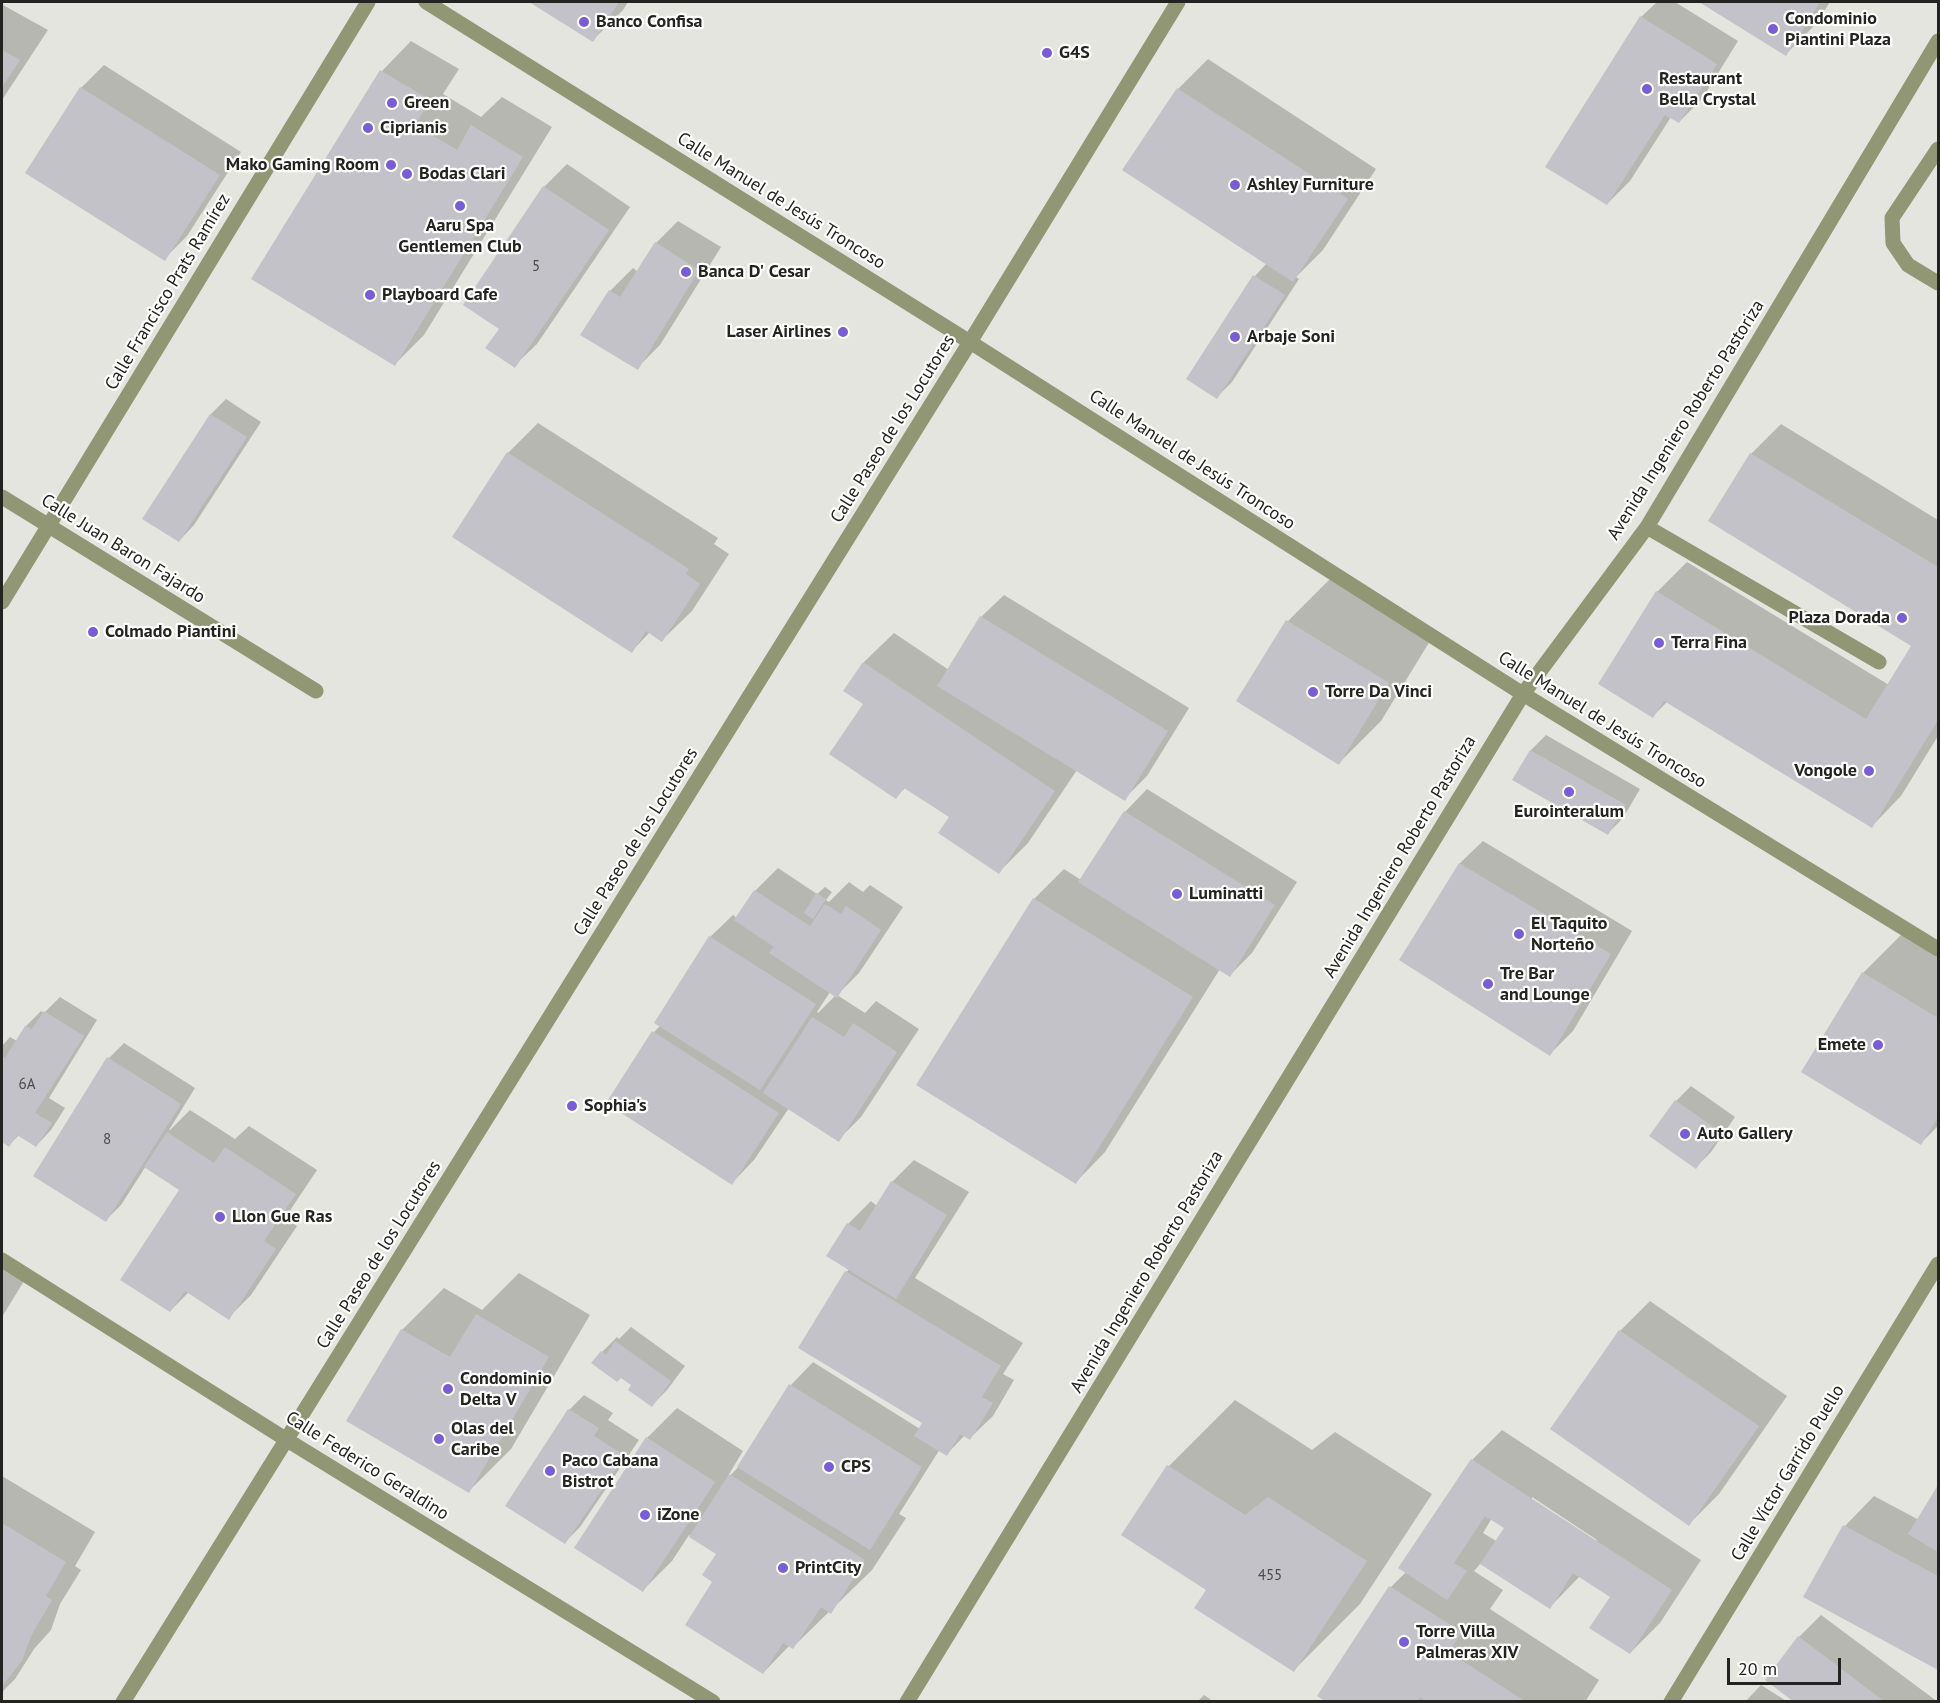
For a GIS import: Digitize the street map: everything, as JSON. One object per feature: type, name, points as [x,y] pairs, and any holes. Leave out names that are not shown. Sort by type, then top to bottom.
[{"type":"street","name":"Calle Francisco Prats Ramírez","points":[[2,602],[368,2]]},
{"type":"street","name":"Calle Manuel de Jesús Troncoso","points":[[426,2],[970,342],[1522,694],[1938,949]]},
{"type":"street","name":"Calle Paseo de los Locutores","points":[[123,1701],[970,342],[1178,2]]},
{"type":"street","name":"Avenida Ingeniero Roberto Pastoriza","points":[[908,1701],[1522,694],[1647,527],[1938,41]]},
{"type":"street","points":[[1938,149],[1892,218],[1893,243],[1908,265],[1938,284]]},
{"type":"street","name":"Calle Juan Baron Fajardo","points":[[2,497],[315,692]]},
{"type":"street","points":[[1647,527],[1879,662]]},
{"type":"street","name":"Calle Federico Geraldino","points":[[2,1260],[287,1440],[713,1701]]},
{"type":"street","name":"Calle Víctor Garrido Puello","points":[[1671,1701],[1938,1264]]},
{"type":"building","name":"Banco Confisa","points":[[529,2],[619,2],[593,42]]},
{"type":"building","name":"Condominio Piantini Plaza","points":[[1699,2],[1820,2],[1786,56]]},
{"type":"building","name":"Restaurant Bella Crystal","points":[[1640,16],[1717,64],[1679,123],[1665,115],[1607,205],[1545,167]]},
{"type":"building","points":[[2,50],[20,60],[2,87]]},
{"type":"building","points":[[380,70],[430,100],[415,125],[457,150],[471,125],[523,157],[395,366],[251,279]]},
{"type":"building","points":[[80,87],[220,175],[165,261],[25,173]]},
{"type":"building","name":"Ashley Furniture","points":[[1177,88],[1348,199],[1293,282],[1122,170]]},
{"type":"building","points":[[543,186],[609,230],[515,368],[485,348],[499,329],[463,305]]},
{"type":"building","points":[[655,242],[699,270],[638,370],[580,335],[609,290],[620,297]]},
{"type":"building","name":"Arbaje Soni","points":[[1253,275],[1285,295],[1217,399],[1186,379]]},
{"type":"building","points":[[210,414],[247,437],[179,542],[142,519]]},
{"type":"building","points":[[507,452],[689,569],[686,574],[700,584],[662,642],[646,631],[632,653],[452,537]]},
{"type":"building","name":"Plaza Dorada","points":[[1750,453],[1938,567],[1938,720],[1872,828],[1664,701],[1653,718],[1598,684],[1656,591],[1866,719],[1911,646],[1708,521]]},
{"type":"building","points":[[980,616],[1168,731],[1125,801],[937,686]]},
{"type":"building","name":"Torre Da Vinci","points":[[1286,620],[1389,683],[1339,765],[1236,701]]},
{"type":"building","points":[[863,662],[1055,791],[999,874],[938,833],[949,817],[904,788],[896,799],[829,754],[863,704],[843,691]]},
{"type":"building","name":"Eurointeralum","points":[[1530,750],[1626,805],[1608,835],[1512,780]]},
{"type":"building","name":"Luminatti","points":[[1124,811],[1275,905],[1230,977],[1078,882]]},
{"type":"building","points":[[1459,863],[1611,954],[1550,1056],[1399,960]]},
{"type":"building","points":[[754,890],[810,926],[825,904],[841,914],[846,906],[881,930],[837,998],[769,953],[774,947],[734,920]]},
{"type":"building","points":[[816,893],[826,899],[813,919],[804,913]]},
{"type":"building","points":[[1033,898],[1193,997],[1076,1184],[916,1085]]},
{"type":"building","points":[[709,936],[816,1004],[760,1090],[654,1023]]},
{"type":"building","name":"Emete","points":[[1862,972],[1938,1018],[1938,1117],[1921,1145],[1801,1072]]},
{"type":"building","points":[[44,1011],[84,1036],[35,1113],[52,1123],[36,1147],[17,1135],[9,1147],[2,1142],[2,1056],[5,1058],[25,1026],[32,1029]]},
{"type":"building","points":[[812,1017],[844,1037],[853,1023],[897,1052],[839,1142],[763,1093]]},
{"type":"building","points":[[652,1031],[779,1113],[732,1185],[606,1103]]},
{"type":"building","points":[[107,1057],[181,1104],[106,1222],[33,1176]]},
{"type":"building","name":"Auto Gallery","points":[[1675,1100],[1722,1133],[1696,1169],[1649,1136]]},
{"type":"building","name":"Llon Gue Ras","points":[[167,1132],[214,1163],[225,1147],[296,1194],[264,1241],[276,1249],[229,1320],[185,1291],[170,1312],[120,1280],[179,1190],[144,1167]]},
{"type":"building","points":[[891,1181],[947,1215],[896,1299],[826,1256],[847,1223],[860,1231]]},
{"type":"building","points":[[845,1271],[1001,1366],[982,1397],[993,1403],[970,1440],[960,1434],[947,1456],[914,1436],[922,1423],[798,1348]]},
{"type":"building","name":"Condominio Delta V","points":[[476,1314],[549,1357],[469,1493],[346,1421],[401,1329],[450,1357]]},
{"type":"building","points":[[1619,1330],[1759,1426],[1689,1526],[1550,1429]]},
{"type":"building","points":[[615,1341],[671,1381],[652,1407],[628,1390],[631,1385],[621,1378],[617,1382],[591,1363],[601,1351],[606,1355]]},
{"type":"building","name":"CPS","points":[[789,1384],[922,1467],[870,1550],[737,1467]]},
{"type":"building","points":[[568,1409],[599,1428],[594,1436],[625,1456],[565,1544],[505,1506]]},
{"type":"building","name":"iZone","points":[[646,1437],[715,1482],[643,1592],[574,1548]]},
{"type":"building","points":[[1471,1459],[1672,1590],[1630,1654],[1589,1628],[1610,1597],[1573,1573],[1550,1609],[1480,1564],[1504,1528],[1485,1516],[1454,1563],[1467,1571],[1447,1600],[1398,1568]]},
{"type":"building","points":[[1167,1465],[1245,1515],[1268,1497],[1367,1561],[1294,1672],[1194,1608],[1206,1590],[1121,1535]]},
{"type":"building","name":"PrintCity","points":[[729,1474],[865,1560],[831,1614],[821,1607],[793,1649],[783,1643],[763,1674],[685,1625],[712,1582],[702,1575],[716,1554],[689,1537]]},
{"type":"building","points":[[1938,1485],[1938,1552],[1908,1534]]},
{"type":"building","points":[[2,1523],[66,1562],[46,1596],[52,1600],[31,1636],[22,1661],[2,1686]]},
{"type":"building","points":[[1843,1525],[1938,1576],[1938,1670],[1803,1597]]},
{"type":"building","name":"Torre Villa Palmeras XIV","points":[[1389,1586],[1462,1632],[1449,1652],[1526,1702],[1426,1702],[1420,1697],[1417,1702],[1326,1702],[1317,1696]]},
{"type":"building","points":[[1798,1636],[1885,1702],[1794,1702],[1765,1680]]},
{"type":"place","name":"Banco Confisa","points":[[584,22]]},
{"type":"place","name":"Condominio Piantini Plaza","points":[[1773,29]]},
{"type":"place","name":"G4S","points":[[1047,53]]},
{"type":"place","name":"Restaurant Bella Crystal","points":[[1647,89]]},
{"type":"place","name":"Green","points":[[392,103]]},
{"type":"place","name":"Ciprianis","points":[[368,128]]},
{"type":"place","name":"Mako Gaming Room","points":[[391,165]]},
{"type":"place","name":"Bodas Clari","points":[[407,174]]},
{"type":"place","name":"Ashley Furniture","points":[[1235,185]]},
{"type":"place","name":"Aaru Spa Gentlemen Club","points":[[460,206]]},
{"type":"place","name":"Banca D' Cesar","points":[[686,272]]},
{"type":"place","name":"Playboard Cafe","points":[[370,295]]},
{"type":"place","name":"Laser Airlines","points":[[843,332]]},
{"type":"place","name":"Arbaje Soni","points":[[1235,337]]},
{"type":"place","name":"Plaza Dorada","points":[[1902,618]]},
{"type":"place","name":"Colmado Piantini","points":[[93,632]]},
{"type":"place","name":"Terra Fina","points":[[1659,643]]},
{"type":"place","name":"Torre Da Vinci","points":[[1313,692]]},
{"type":"place","name":"Vongole","points":[[1869,771]]},
{"type":"place","name":"Eurointeralum","points":[[1569,792]]},
{"type":"place","name":"Luminatti","points":[[1177,894]]},
{"type":"place","name":"El Taquito Norteño","points":[[1519,934]]},
{"type":"place","name":"Tre Bar and Lounge","points":[[1488,984]]},
{"type":"place","name":"Emete","points":[[1878,1045]]},
{"type":"place","name":"Sophia's","points":[[572,1106]]},
{"type":"place","name":"Auto Gallery","points":[[1685,1134]]},
{"type":"place","name":"Llon Gue Ras","points":[[220,1217]]},
{"type":"place","name":"Condominio Delta V","points":[[448,1389]]},
{"type":"place","name":"Olas del Caribe","points":[[439,1439]]},
{"type":"place","name":"CPS","points":[[829,1467]]},
{"type":"place","name":"Paco Cabana Bistrot","points":[[550,1471]]},
{"type":"place","name":"iZone","points":[[645,1515]]},
{"type":"place","name":"PrintCity","points":[[783,1568]]},
{"type":"place","name":"Torre Villa Palmeras XIV","points":[[1404,1642]]}]
